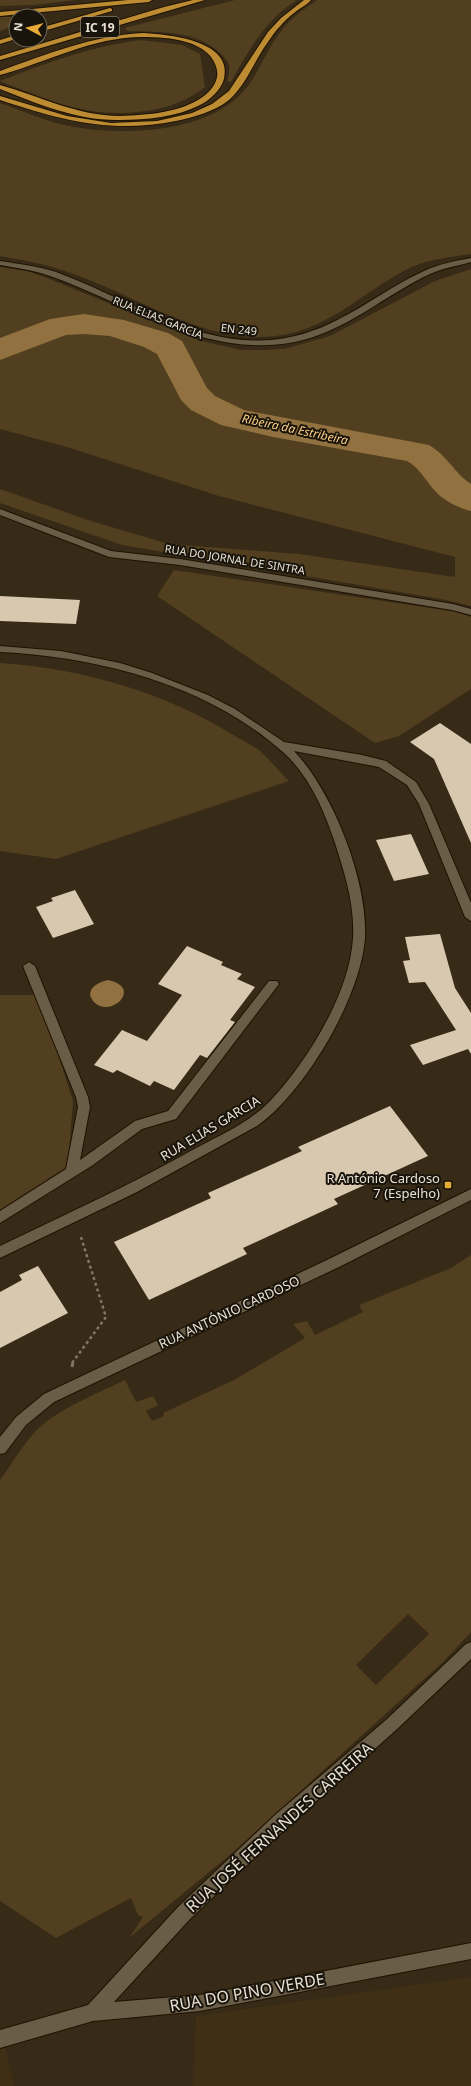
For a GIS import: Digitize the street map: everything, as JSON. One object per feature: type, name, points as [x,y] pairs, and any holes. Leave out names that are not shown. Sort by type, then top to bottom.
[{"type":"highway","name":"IC 19","points":[[48,28],[150,0]]},
{"type":"highway","points":[[0,14],[150,0]]},
{"type":"highway","name":"IC 19","points":[[0,58],[166,8],[202,0]]},
{"type":"highway","points":[[0,98],[64,118],[104,125],[144,125],[194,115],[213,106],[232,93],[241,81],[264,41],[278,24],[308,0]]},
{"type":"highway","points":[[0,73],[88,42],[110,38],[148,35],[171,37],[198,44],[213,53],[219,59],[221,75],[219,83],[214,91],[196,104],[165,113],[126,117],[77,113],[0,87]]},
{"type":"street","name":"RUA ELIAS GARCIA","points":[[0,263],[53,274],[201,336],[236,343],[267,344],[295,339],[316,333],[347,319],[423,274],[471,260]]},
{"type":"street","name":"RUA DO JORNAL DE SINTRA","points":[[0,512],[109,554],[180,562],[447,606],[471,612]]},
{"type":"street","name":"RUA ELIAS GARCIA","points":[[0,649],[60,654],[102,662],[148,674],[223,706],[281,745],[302,765],[332,818],[355,894],[359,933],[355,958],[341,1004],[319,1046],[299,1077],[272,1108],[247,1125],[187,1160],[76,1216],[0,1252]]},
{"type":"street","points":[[281,745],[362,759],[382,764],[411,782],[424,804],[471,917]]},
{"type":"street","points":[[29,966],[82,1097],[84,1107],[72,1172]]},
{"type":"street","points":[[0,1218],[72,1172],[139,1125],[172,1115],[273,984]]},
{"type":"street","name":"RUA ANTÓNIO CARDOSO","points":[[0,1448],[22,1421],[49,1398],[334,1263],[471,1194]]},
{"type":"street","name":"RUA JOSÉ FERNANDES CARREIRA","points":[[93,2012],[184,1913],[281,1822],[391,1725],[471,1649]]},
{"type":"street","name":"RUA DO PINO VERDE","points":[[0,2039],[93,2012],[200,2003],[471,1951]]},
{"type":"path","points":[[76,1216],[83,1245],[106,1317],[71,1364],[79,1384]]},
{"type":"shaded area","points":[[0,0],[76,0],[34,5],[0,6]]},
{"type":"shaded area","points":[[235,0],[297,0],[267,26],[251,47],[231,82],[227,81],[229,64],[221,54],[201,40],[178,34],[165,32],[128,31],[124,28]]},
{"type":"shaded area","points":[[317,0],[471,0],[471,254],[448,257],[419,264],[398,274],[327,319],[296,332],[268,337],[240,336],[213,331],[186,322],[72,273],[41,264],[0,256],[0,103],[34,116],[69,126],[112,131],[160,129],[184,124],[206,117],[226,107],[242,93],[253,79],[274,41],[287,24],[296,15]]},
{"type":"shaded area","points":[[0,17],[8,17],[8,28],[0,31]]},
{"type":"shaded area","points":[[141,40],[182,45],[200,54],[205,87],[179,102],[165,107],[120,113],[91,111],[70,107],[0,81],[87,51],[105,46]]},
{"type":"shaded area","points":[[0,267],[27,271],[201,341],[242,350],[284,349],[330,336],[435,281],[471,269],[471,606],[441,599],[122,545],[0,503],[0,489],[91,521],[169,544],[299,554],[455,577],[455,557],[219,496],[67,447],[0,429]]},
{"type":"shaded area","points":[[174,570],[457,612],[471,617],[471,689],[399,736],[375,743],[157,596]]},
{"type":"shaded area","points":[[0,663],[61,670],[122,685],[152,695],[209,721],[256,748],[289,781],[56,859],[0,851]]},
{"type":"shaded area","points":[[108,980],[118,984],[123,989],[124,995],[115,1005],[108,1007],[101,1006],[94,1002],[90,994],[93,987]]},
{"type":"shaded area","points":[[0,995],[39,995],[73,1101],[68,1166],[0,1210]]},
{"type":"shaded area","points":[[471,1255],[471,1632],[444,1661],[231,1854],[129,1938],[143,1917],[138,1915],[131,1898],[56,1938],[0,1901],[0,1480],[27,1441],[39,1428],[64,1410],[95,1394],[125,1380],[136,1402],[153,1396],[158,1405],[146,1411],[152,1421],[164,1416],[163,1413],[234,1380],[305,1338],[293,1324],[307,1321],[315,1335],[363,1312],[359,1305],[451,1268]],"holes":[[[408,1614],[429,1634],[376,1685],[356,1665]]]},
{"type":"shaded area","points":[[471,1977],[471,2086],[193,2086],[196,2016]]},
{"type":"shaded area","points":[[0,2026],[14,2086],[0,2086]]},
{"type":"building","points":[[0,596],[80,600],[76,624],[0,621]]},
{"type":"building","points":[[440,723],[471,744],[471,843],[434,759],[410,742]]},
{"type":"building","points":[[411,834],[429,874],[394,881],[376,840]]},
{"type":"building","points":[[75,890],[94,924],[53,938],[36,907],[53,901],[51,898]]},
{"type":"building","points":[[440,934],[455,988],[471,1013],[471,1054],[468,1049],[423,1065],[410,1045],[456,1030],[425,982],[409,983],[403,961],[410,960],[405,937]]},
{"type":"building","points":[[187,946],[223,962],[221,965],[242,974],[237,979],[255,987],[230,1020],[235,1022],[207,1058],[200,1055],[174,1090],[154,1081],[150,1086],[117,1070],[113,1073],[94,1065],[122,1030],[147,1041],[182,995],[158,984]]},
{"type":"building","points":[[390,1106],[428,1156],[334,1199],[338,1204],[243,1248],[247,1254],[149,1300],[114,1242],[211,1198],[208,1193],[302,1151],[298,1147]]},
{"type":"building","points":[[38,1266],[68,1313],[0,1348],[0,1292],[22,1280],[19,1275]]},
{"type":"waterway","name":"Ribeira da Estribeira","points":[[0,350],[61,326],[84,324],[113,327],[156,340],[170,348],[193,393],[203,403],[233,418],[273,427],[417,452],[429,459],[450,486],[471,500]]},
{"type":"place","name":"R António Cardoso 7 (Espelho)","points":[[448,1185]]}]
